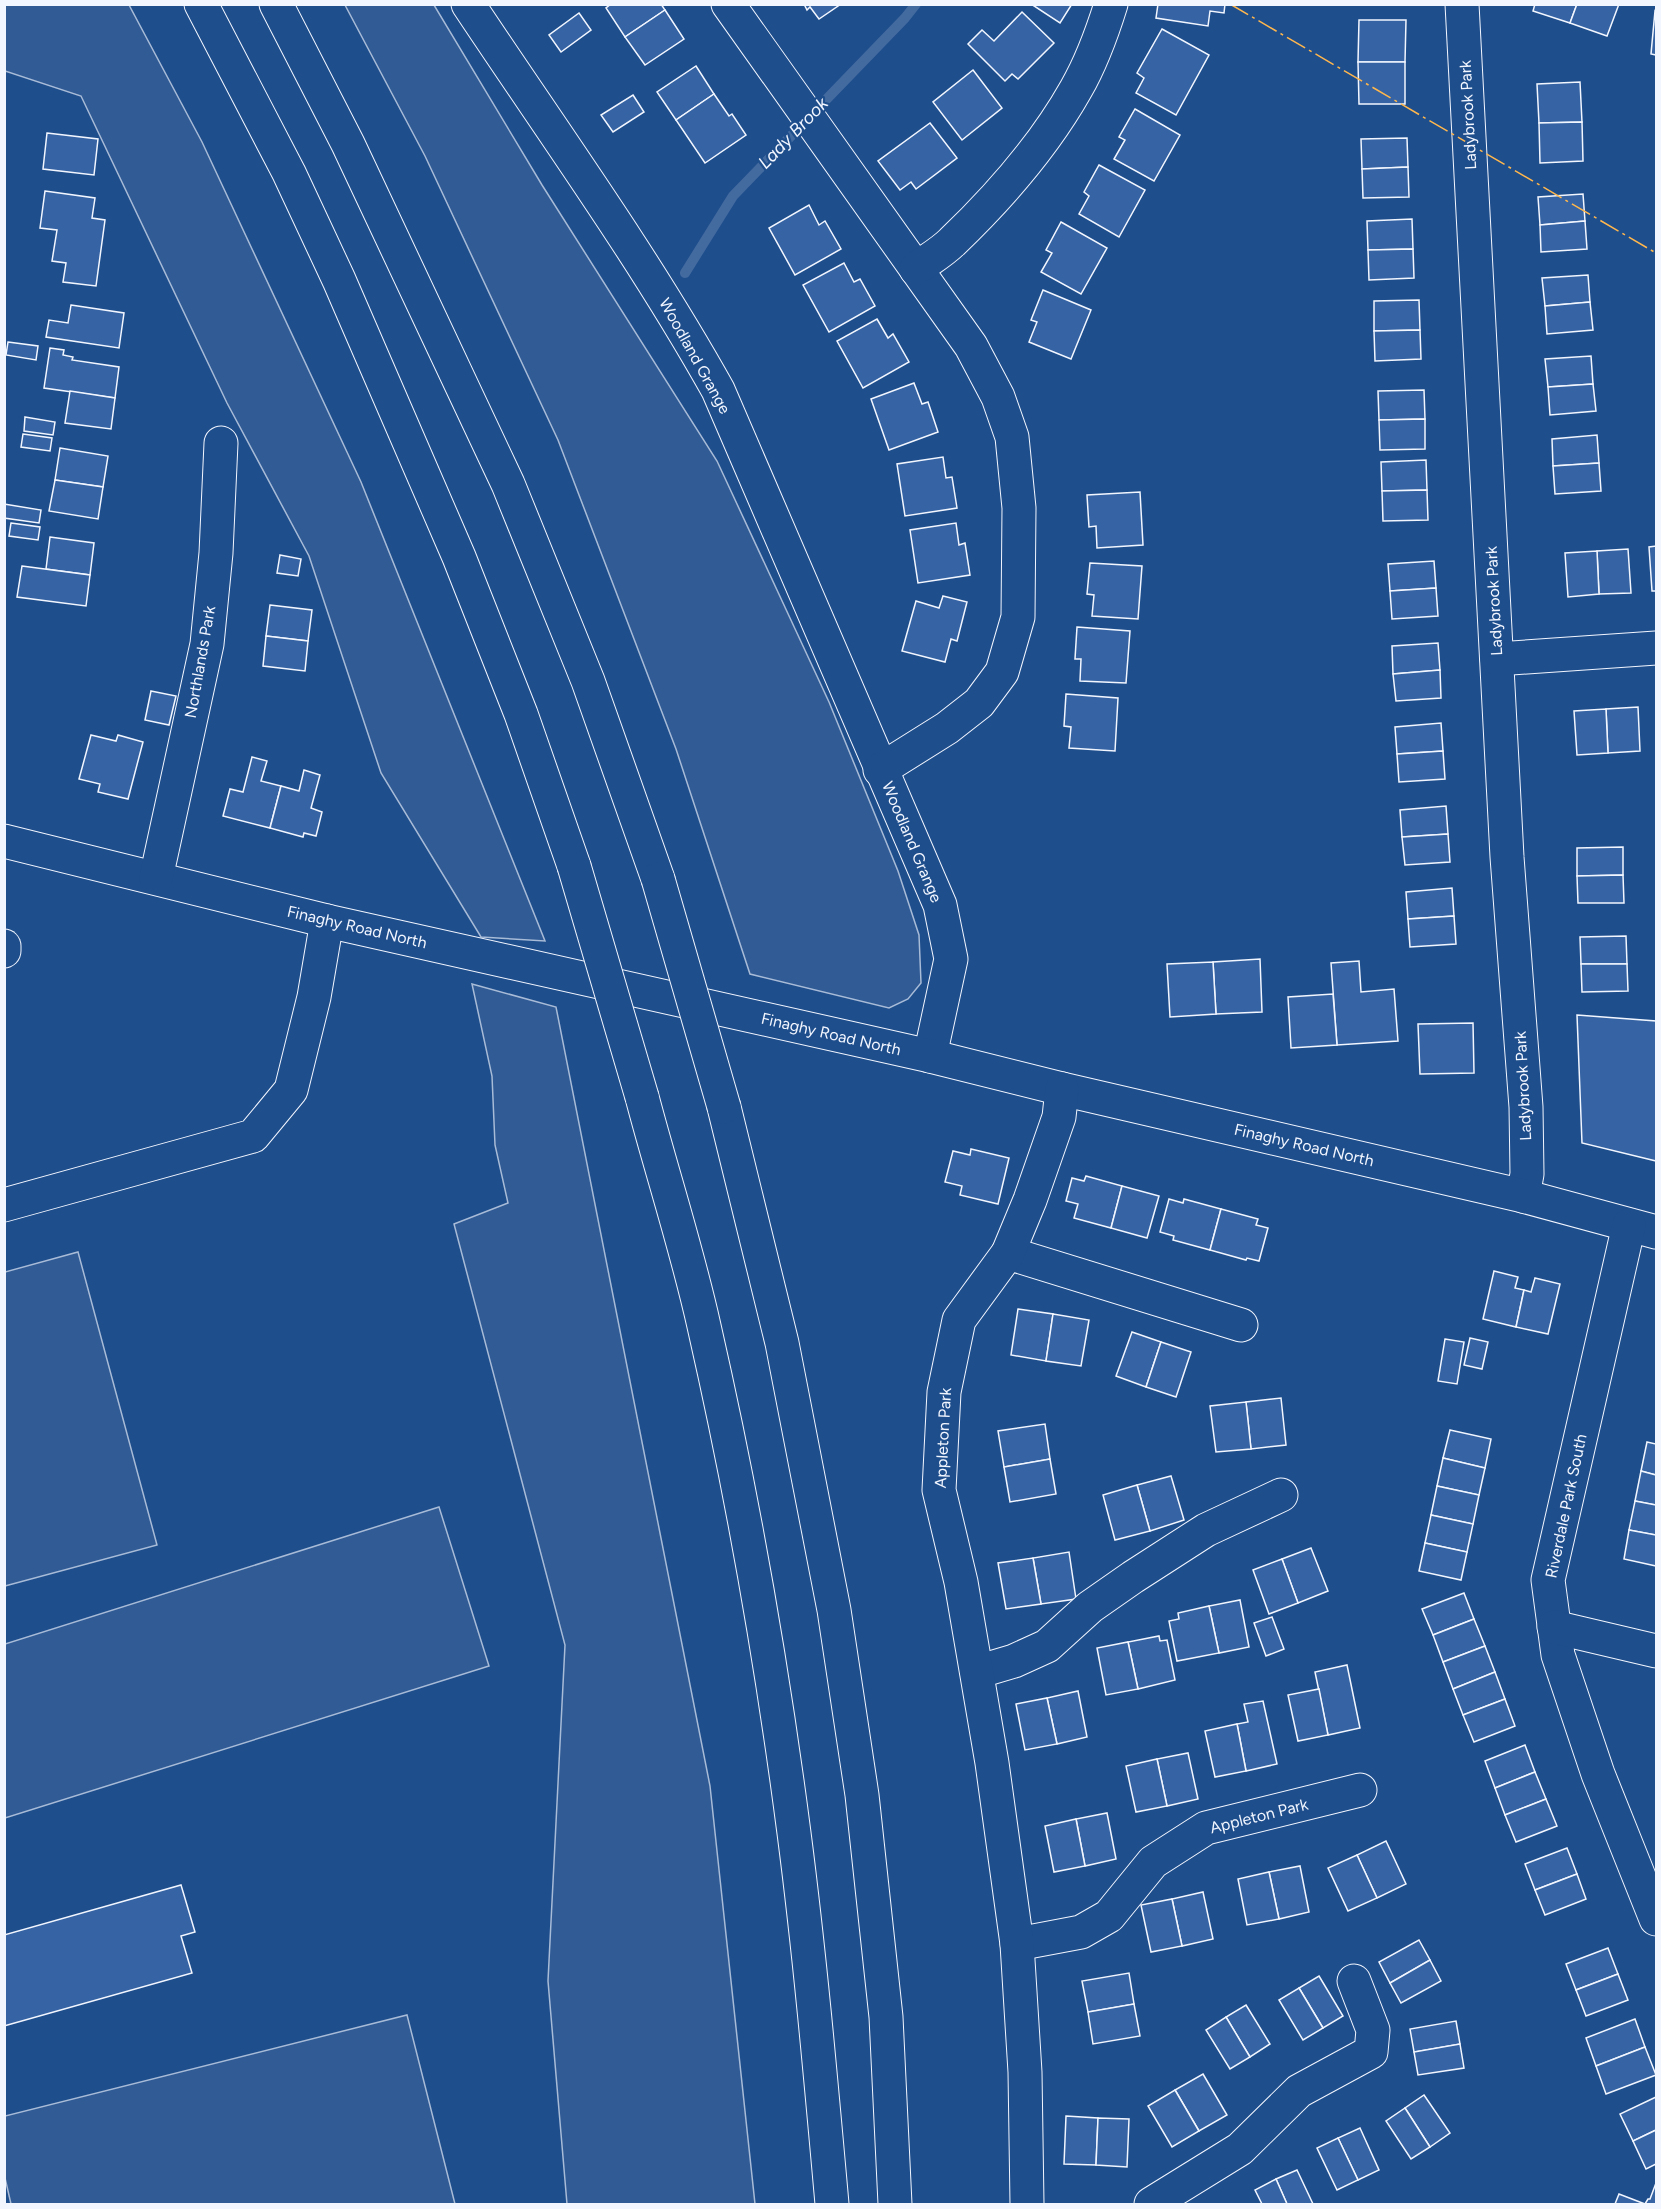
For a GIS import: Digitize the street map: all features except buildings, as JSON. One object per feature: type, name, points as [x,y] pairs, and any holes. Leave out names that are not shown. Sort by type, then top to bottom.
[{"type":"main road","points":[[201,4],[289,172],[339,280],[463,568],[521,714],[574,866],[642,1097],[704,1323],[738,1491],[768,1659],[795,1844],[816,2026],[832,2205]]},
{"type":"main road","points":[[276,4],[353,155],[507,484],[588,681],[658,879],[724,1107],[782,1343],[834,1610],[862,1796],[886,2016],[895,2205]]},
{"type":"main road","name":"Woodland Grange","points":[[468,4],[563,142],[686,332],[718,390],[940,905],[951,959],[930,1056]]},
{"type":"main road","name":"Woodland Grange","points":[[728,4],[971,346],[998,397],[1012,437],[1019,508],[1018,617],[1002,672],[979,703],[947,728],[880,770]]},
{"type":"main road","points":[[916,269],[951,243],[1002,189],[1047,133],[1077,88],[1103,29],[1111,4]]},
{"type":"main road","name":"Ladybrook Park","points":[[1462,4],[1507,857],[1526,1107],[1527,1174],[1523,1196]]},
{"type":"main road","name":"Northlands Park","points":[[156,878],[207,644],[216,553],[221,443]]},
{"type":"main road","points":[[1497,659],[1656,648]]},
{"type":"main road","name":"Finaghy Road North","points":[[4,841],[327,921],[930,1056],[1523,1196],[1643,1228]]},
{"type":"main road","points":[[4,1205],[253,1136],[291,1090],[314,998],[327,921]]},
{"type":"main road","points":[[4,946],[4,951]]},
{"type":"main road","name":"Appleton Park","points":[[1027,2205],[1025,2072],[1017,1944],[977,1672],[961,1582],[939,1490],[944,1392],[959,1320],[1008,1253],[1030,1200],[1059,1117],[1062,1089]]},
{"type":"main road","name":"Riverdale Park South","points":[[1643,1228],[1616,1278],[1548,1580],[1558,1655],[1598,1774],[1656,1919]]},
{"type":"main road","points":[[1008,1253],[1241,1324]]},
{"type":"main road","points":[[977,1672],[1014,1661],[1047,1646],[1090,1607],[1133,1577],[1206,1530],[1281,1495]]},
{"type":"main road","points":[[1554,1627],[1656,1651]]},
{"type":"main road","name":"Appleton Park","points":[[1017,1944],[1081,1932],[1109,1916],[1154,1862],[1206,1828],[1360,1790]]},
{"type":"main road","points":[[1151,2205],[1240,2149],[1299,2091],[1371,2052],[1373,2030],[1354,1981]]},
{"type":"shaded area","points":[[5,4],[129,5],[202,142],[361,482],[545,941],[481,937],[381,773],[309,556],[227,403],[81,96],[5,71]]},
{"type":"shaded area","points":[[345,5],[434,5],[542,185],[717,461],[829,702],[898,871],[919,935],[921,983],[908,999],[889,1008],[750,974],[676,749],[558,440],[425,156]]},
{"type":"shaded area","points":[[472,984],[556,1007],[710,1786],[755,2204],[567,2204],[548,1981],[565,1645],[454,1224],[508,1203],[495,1145],[492,1076]]},
{"type":"shaded area","points":[[78,1252],[157,1545],[5,1586],[5,1272]]},
{"type":"shaded area","points":[[439,1507],[489,1666],[5,1818],[5,1644]]},
{"type":"shaded area","points":[[407,2015],[455,2204],[11,2204],[5,2178],[5,2116]]},
{"type":"waterway","name":"Lady Brook","points":[[685,273],[733,196],[916,4]]},
{"type":"power","points":[[1230,4],[1656,253]]}]
